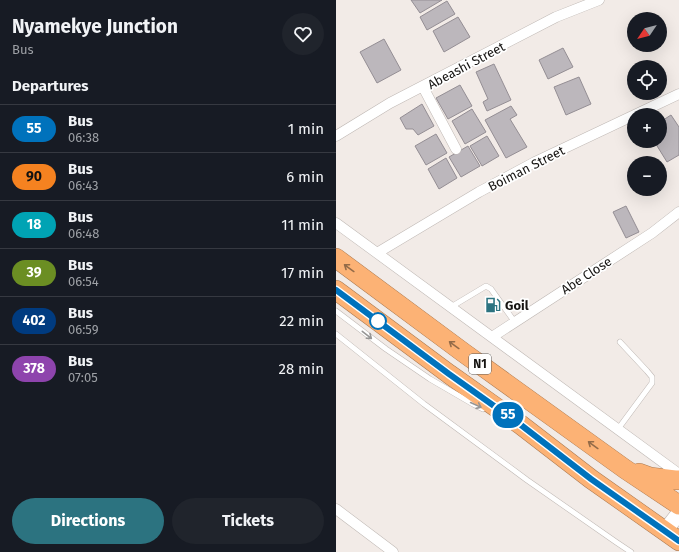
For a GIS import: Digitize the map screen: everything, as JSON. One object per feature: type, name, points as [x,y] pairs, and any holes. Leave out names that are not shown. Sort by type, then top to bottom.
[{"type":"highway","name":"N1","points":[[336,258],[464,353],[625,469],[679,505]]},
{"type":"highway","name":"N1","points":[[336,290],[449,374],[521,425],[591,479],[672,536]]},
{"type":"highway","points":[[625,469],[650,477],[679,480]]},
{"type":"street","name":"Abeashi Street","points":[[336,136],[390,103],[556,17],[599,0]]},
{"type":"street","points":[[423,87],[456,149]]},
{"type":"street","name":"Boiman Street","points":[[377,252],[479,192],[535,162],[679,94]]},
{"type":"street","name":"Abe Close","points":[[492,337],[514,321],[652,233],[679,212]]},
{"type":"street","points":[[336,223],[679,474]]},
{"type":"street","points":[[336,509],[393,552]]},
{"type":"street","points":[[672,536],[679,513]]},
{"type":"lane","points":[[451,307],[486,286],[491,289],[514,321]]},
{"type":"lane","points":[[336,311],[386,349],[430,379],[473,404],[487,410]]},
{"type":"lane","points":[[336,334],[424,404],[546,493],[631,552]]},
{"type":"lane","points":[[618,429],[652,383],[652,377],[647,370],[620,342]]},
{"type":"lane","points":[[494,413],[521,425]]},
{"type":"building","points":[[411,0],[442,0],[420,13]]},
{"type":"building","points":[[447,1],[455,14],[427,30],[420,17]]},
{"type":"building","points":[[458,17],[470,37],[444,52],[433,31]]},
{"type":"building","points":[[384,39],[401,70],[377,83],[360,52]]},
{"type":"building","points":[[563,48],[573,67],[548,79],[539,60]]},
{"type":"building","points":[[494,64],[511,100],[487,111],[483,102],[488,99],[476,72]]},
{"type":"building","points":[[579,77],[591,104],[566,115],[554,87]]},
{"type":"building","points":[[460,85],[472,106],[448,119],[436,98]]},
{"type":"building","points":[[422,104],[434,126],[418,135],[413,129],[406,129],[400,118]]},
{"type":"building","points":[[511,106],[517,115],[510,119],[527,147],[506,158],[485,120]]},
{"type":"building","points":[[472,109],[486,132],[465,144],[452,121]]},
{"type":"building","points":[[671,115],[679,127],[679,155],[667,162],[667,156],[663,156],[658,148],[667,148],[667,118]]},
{"type":"building","points":[[436,134],[447,153],[426,165],[415,146]]},
{"type":"building","points":[[487,136],[499,156],[482,166],[470,146]]},
{"type":"building","points":[[468,146],[480,166],[461,177],[449,157]]},
{"type":"building","points":[[446,158],[457,178],[439,189],[428,169]]},
{"type":"building","points":[[626,206],[639,232],[626,238],[613,212]]},
{"type":"bus line","name":"55","points":[[336,290],[449,374],[521,425],[591,479],[679,541]]},
{"type":"place","name":"Goil","points":[[493,305]]}]
